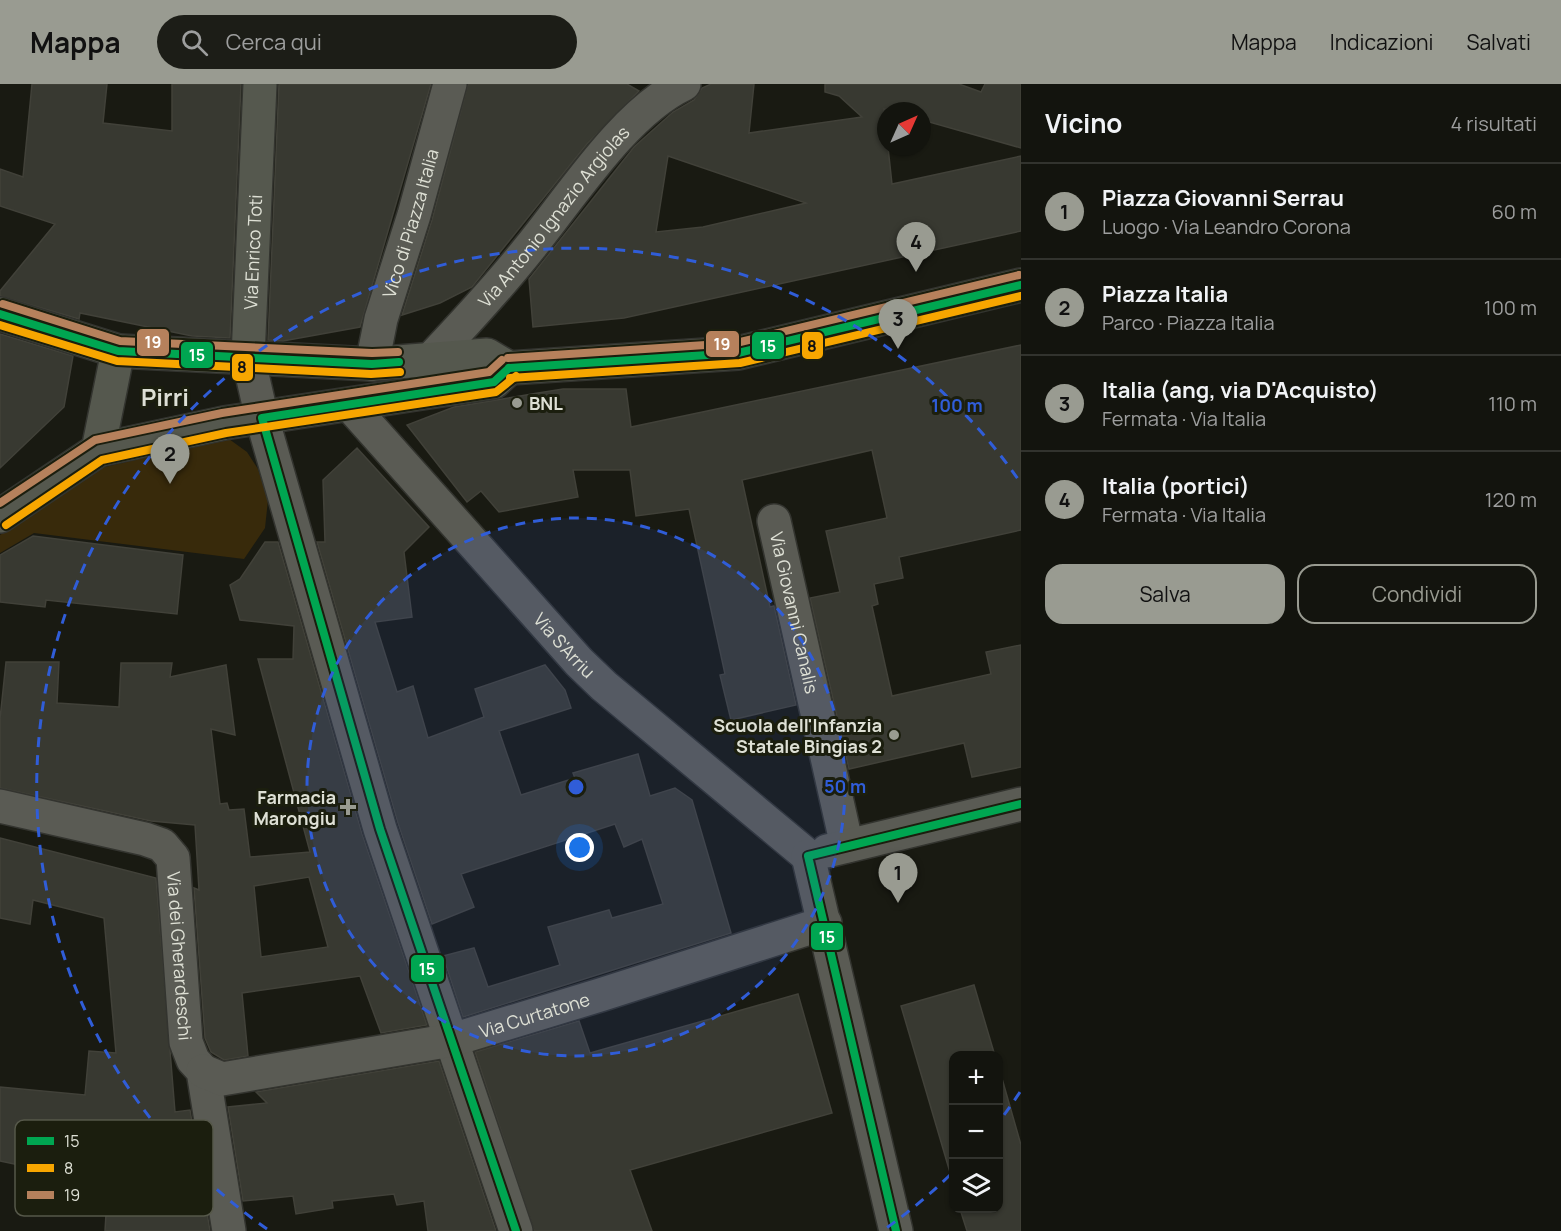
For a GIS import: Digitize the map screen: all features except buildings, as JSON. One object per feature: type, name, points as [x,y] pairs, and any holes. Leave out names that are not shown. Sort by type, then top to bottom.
[{"type":"street","name":"Via Enrico Toti","points":[[260,84],[248,357],[262,418],[380,829],[516,1231]]},
{"type":"street","name":"Vico di Piazza Italia","points":[[372,364],[381,319],[414,214],[450,84]]},
{"type":"street","name":"Via Antonio Ignazio Argiolas","points":[[431,359],[506,277],[631,122],[664,93],[684,84]]},
{"type":"street","points":[[0,314],[104,346],[372,364],[487,355],[509,368],[738,353],[1021,285]]},
{"type":"street","points":[[98,450],[104,346]]},
{"type":"street","points":[[0,516],[98,450],[224,423],[494,382],[509,368]]},
{"type":"street","name":"Via S'Arriu","points":[[350,405],[579,662],[604,686],[808,856]]},
{"type":"street","name":"Via Giovanni Canalis","points":[[774,521],[847,846]]},
{"type":"street","points":[[896,1231],[808,856],[1021,804]]},
{"type":"street","name":"Via dei Gherardeschi","points":[[0,806],[145,838],[162,845],[173,858],[186,1042],[193,1060],[203,1071],[211,1120]]},
{"type":"street","name":"Via Curtatone","points":[[203,1071],[222,1079],[452,1040],[825,923]]},
{"type":"street","name":"Via dei Gherardeschi","points":[[213,1133],[229,1231]]},
{"type":"shaded area","points":[[229,439],[247,452],[258,469],[268,500],[265,528],[244,559],[34,533],[0,553],[0,535],[100,468]]},
{"type":"transit line","name":"19","points":[[508,358],[736,343],[1019,275]]},
{"type":"transit line","name":"15","points":[[509,368],[738,353],[1021,285]]},
{"type":"transit line","name":"8","points":[[510,378],[740,363],[1021,296]]},
{"type":"transit line","name":"19","points":[[3,304],[120,341],[372,353],[398,352]]},
{"type":"transit line","name":"15","points":[[0,314],[118,351],[372,364],[399,362]]},
{"type":"transit line","name":"8","points":[[0,325],[117,361],[371,374],[400,372]]},
{"type":"transit line","name":"19","points":[[0,503],[95,440],[222,413],[489,372],[502,360]]},
{"type":"transit line","name":"15","points":[[509,368],[494,382],[262,418],[380,829],[516,1231]]},
{"type":"transit line","name":"8","points":[[6,525],[102,460],[226,433],[496,392],[516,376]]},
{"type":"transit line","name":"15","points":[[896,1231],[808,856],[1021,804]]},
{"type":"place","name":"Italia (portici)","points":[[916,272]]},
{"type":"place","name":"Italia (ang, via D'Acquisto)","points":[[898,349]]},
{"type":"place","name":"BNL","points":[[517,403]]},
{"type":"place","name":"Piazza Italia","points":[[170,484]]},
{"type":"place","name":"Scuola dell'Infanzia Statale Bingias 2","points":[[894,735]]},
{"type":"place","name":"Farmacia Marongiu","points":[[348,807]]},
{"type":"place","name":"Piazza Giovanni Serrau","points":[[898,903]]},
{"type":"district","name":"Pirri","points":[[165,396]]}]
